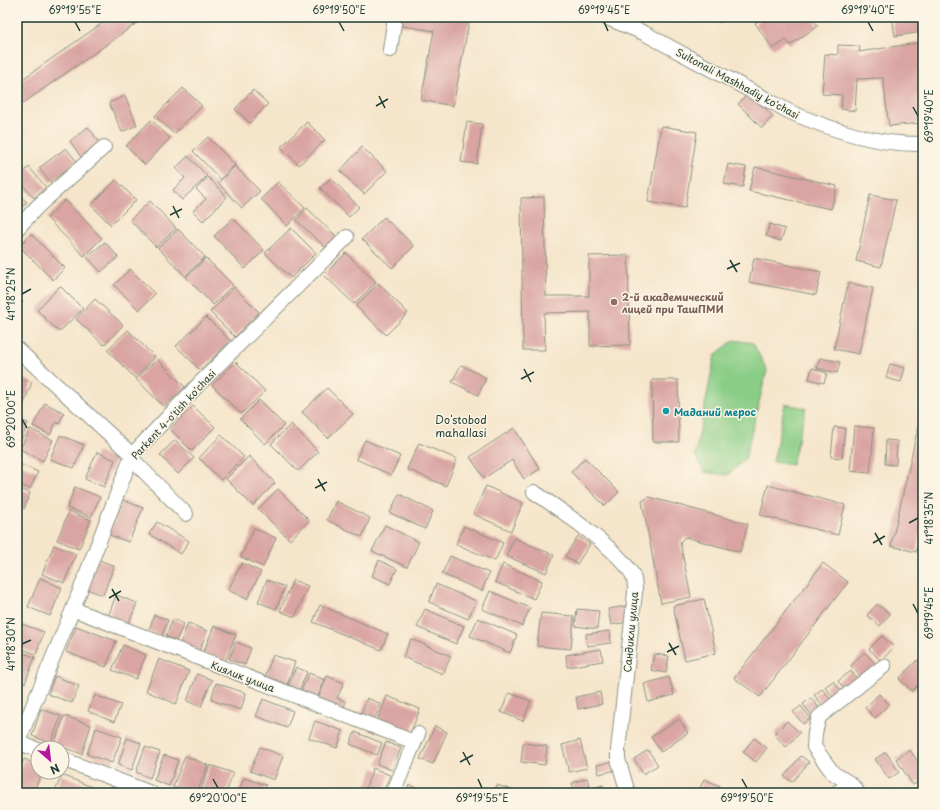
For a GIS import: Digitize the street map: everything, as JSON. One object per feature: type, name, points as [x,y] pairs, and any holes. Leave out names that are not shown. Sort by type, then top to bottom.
[{"type":"street","points":[[390,50],[395,17]]},
{"type":"street","name":"Sultonali Mashhadiy ko'chasi","points":[[605,17],[644,33],[790,112],[809,120],[848,133],[878,140],[902,144],[923,144]]},
{"type":"street","points":[[17,229],[37,208],[104,147]]},
{"type":"street","name":"Parkent 4-o'tish ko'chasi","points":[[17,743],[73,609],[131,456],[215,368],[347,237]]},
{"type":"street","points":[[17,349],[131,456],[186,514]]},
{"type":"street","name":"Сандикли улица","points":[[534,492],[583,527],[622,562],[633,577],[635,592],[618,750],[618,759],[628,793]]},
{"type":"street","name":"Киялик улица","points":[[73,609],[416,738],[393,793]]},
{"type":"street","points":[[855,788],[833,772],[814,747],[814,733],[820,718],[884,666]]},
{"type":"street","points":[[17,743],[30,747]]},
{"type":"street","points":[[70,762],[151,793]]},
{"type":"street","points":[[836,793],[855,788]]},
{"type":"green space","points":[[734,340],[753,343],[767,370],[745,459],[728,475],[704,472],[695,455],[715,355]]},
{"type":"green space","points":[[785,404],[806,408],[792,465],[773,462]]},
{"type":"building","points":[[111,17],[132,17],[137,23],[22,104],[17,97],[17,83]]},
{"type":"building","points":[[398,17],[470,17],[453,106],[421,100],[434,31],[397,25]]},
{"type":"building","points":[[703,17],[724,17],[720,23],[714,19],[712,22]]},
{"type":"building","points":[[765,17],[820,17],[814,21],[818,26],[790,45],[786,40],[773,49],[755,23]]},
{"type":"building","points":[[892,17],[923,17],[923,32],[895,36]]},
{"type":"building","points":[[923,42],[923,126],[921,126],[921,123],[889,126],[883,78],[857,79],[855,111],[841,109],[842,95],[822,94],[825,54],[838,55],[838,45],[860,46],[859,52]]},
{"type":"building","points":[[183,88],[202,106],[174,134],[155,116]]},
{"type":"building","points":[[253,90],[268,104],[250,123],[235,109]]},
{"type":"building","points":[[749,93],[773,116],[762,128],[738,104]]},
{"type":"building","points":[[125,96],[137,125],[122,132],[109,103]]},
{"type":"building","points":[[151,120],[170,138],[145,165],[126,146]]},
{"type":"building","points":[[307,122],[325,140],[299,165],[281,147]]},
{"type":"building","points":[[467,122],[482,124],[477,164],[461,162]]},
{"type":"building","points":[[661,126],[697,132],[685,208],[648,202]]},
{"type":"building","points":[[88,127],[100,143],[81,157],[70,141]]},
{"type":"building","points":[[208,137],[235,165],[220,179],[193,151]]},
{"type":"building","points":[[362,147],[387,171],[364,194],[340,171]]},
{"type":"building","points":[[66,148],[77,162],[50,182],[39,168]]},
{"type":"building","points":[[188,156],[207,176],[182,200],[173,190],[185,178],[176,168]]},
{"type":"building","points":[[728,164],[746,167],[743,187],[724,184]]},
{"type":"building","points":[[235,166],[260,191],[242,208],[218,183]]},
{"type":"building","points":[[29,167],[46,187],[34,198],[17,179]]},
{"type":"building","points":[[755,167],[837,186],[831,209],[749,191]]},
{"type":"building","points":[[208,177],[227,197],[203,221],[193,211],[206,199],[196,189]]},
{"type":"building","points":[[331,178],[359,207],[349,217],[320,188]]},
{"type":"building","points":[[116,180],[136,200],[111,225],[91,205]]},
{"type":"building","points":[[278,182],[305,208],[287,226],[261,199]]},
{"type":"building","points":[[18,194],[27,202],[17,212],[17,195]]},
{"type":"building","points":[[870,195],[896,200],[881,267],[856,261]]},
{"type":"building","points":[[544,197],[546,296],[589,296],[589,256],[628,255],[630,345],[590,346],[590,312],[544,313],[545,350],[523,350],[521,198]]},
{"type":"building","points":[[65,200],[102,238],[84,256],[47,218]]},
{"type":"building","points":[[150,201],[176,228],[156,247],[130,220]]},
{"type":"building","points":[[307,208],[337,237],[326,248],[296,220]]},
{"type":"building","points":[[384,217],[414,246],[392,268],[362,239]]},
{"type":"building","points":[[233,218],[264,250],[245,269],[214,236]]},
{"type":"building","points":[[770,224],[785,229],[781,241],[766,236]]},
{"type":"building","points":[[291,228],[316,253],[291,278],[265,253]]},
{"type":"building","points":[[178,229],[205,257],[185,276],[158,248]]},
{"type":"building","points":[[31,234],[65,268],[53,280],[19,246]]},
{"type":"building","points":[[105,242],[118,257],[101,272],[87,257]]},
{"type":"building","points":[[346,253],[376,282],[354,304],[324,275]]},
{"type":"building","points":[[206,258],[233,285],[213,305],[186,277]]},
{"type":"building","points":[[754,258],[821,272],[816,295],[749,282]]},
{"type":"building","points":[[130,269],[155,294],[139,310],[114,285]]},
{"type":"building","points":[[378,283],[408,313],[386,335],[356,306]]},
{"type":"building","points":[[848,283],[873,288],[859,354],[834,349]]},
{"type":"building","points":[[60,286],[83,309],[59,332],[37,310]]},
{"type":"building","points":[[234,287],[259,312],[235,337],[210,312]]},
{"type":"building","points":[[17,297],[23,302],[17,308]]},
{"type":"building","points":[[95,299],[123,325],[104,345],[76,319]]},
{"type":"building","points":[[206,317],[231,341],[200,370],[176,346]]},
{"type":"building","points":[[128,330],[155,357],[135,378],[107,350]]},
{"type":"building","points":[[820,358],[840,362],[837,373],[817,368]]},
{"type":"building","points":[[157,359],[185,387],[164,407],[136,379]]},
{"type":"building","points":[[236,362],[265,391],[241,414],[212,385]]},
{"type":"building","points":[[890,364],[905,368],[901,382],[886,378]]},
{"type":"building","points":[[461,365],[486,378],[478,395],[452,382]]},
{"type":"building","points":[[812,368],[827,373],[824,383],[809,379]]},
{"type":"building","points":[[17,377],[32,382],[21,411],[17,410]]},
{"type":"building","name":"Маданий мерос","points":[[652,380],[678,380],[679,442],[653,442]]},
{"type":"building","points":[[327,388],[353,414],[328,438],[302,412]]},
{"type":"building","points":[[259,400],[284,425],[265,444],[240,419]]},
{"type":"building","points":[[45,403],[64,413],[59,424],[56,422],[50,435],[33,426]]},
{"type":"building","points":[[193,406],[215,427],[192,451],[170,429]]},
{"type":"building","points":[[922,410],[923,522],[916,552],[891,546]]},
{"type":"building","points":[[17,419],[28,423],[17,451]]},
{"type":"building","points":[[291,424],[318,452],[298,471],[271,444]]},
{"type":"building","points":[[854,426],[874,428],[870,473],[850,471]]},
{"type":"building","points":[[834,427],[845,428],[842,458],[831,457]]},
{"type":"building","points":[[514,428],[540,469],[524,479],[512,460],[484,478],[470,457]]},
{"type":"building","points":[[30,429],[53,440],[43,461],[20,449]]},
{"type":"building","points":[[60,435],[84,445],[74,468],[50,459]]},
{"type":"building","points":[[221,435],[244,457],[221,480],[199,458]]},
{"type":"building","points":[[175,440],[194,458],[178,474],[160,455]]},
{"type":"building","points":[[365,440],[400,456],[391,475],[356,459]]},
{"type":"building","points":[[886,440],[897,441],[896,465],[885,464]]},
{"type":"building","points":[[419,443],[457,459],[446,486],[407,469]]},
{"type":"building","points":[[97,452],[115,460],[104,487],[85,479]]},
{"type":"building","points":[[249,456],[275,483],[253,506],[226,479]]},
{"type":"building","points":[[585,458],[619,492],[605,506],[571,472]]},
{"type":"building","points":[[17,463],[38,472],[30,489],[17,484]]},
{"type":"building","points":[[768,485],[845,505],[838,535],[760,515]]},
{"type":"building","points":[[486,486],[523,503],[511,531],[473,514]]},
{"type":"building","points":[[75,487],[100,497],[91,517],[67,508]]},
{"type":"building","points":[[17,488],[30,493],[24,509],[17,506]]},
{"type":"building","points":[[278,489],[309,520],[290,540],[258,509]]},
{"type":"building","points":[[399,494],[433,511],[425,529],[390,513]]},
{"type":"building","points":[[649,497],[748,524],[740,552],[685,537],[680,542],[691,597],[661,603],[642,501]]},
{"type":"building","points":[[123,500],[143,508],[129,542],[109,535]]},
{"type":"building","points":[[336,501],[370,518],[362,537],[327,520]]},
{"type":"building","points":[[69,511],[91,520],[79,549],[57,540]]},
{"type":"building","points":[[157,522],[189,541],[181,554],[149,534]]},
{"type":"building","points":[[385,525],[419,542],[407,567],[372,551]]},
{"type":"building","points":[[464,526],[503,543],[495,561],[456,544]]},
{"type":"building","points":[[254,528],[276,538],[263,567],[241,557]]},
{"type":"building","points":[[578,536],[590,544],[577,564],[565,556]]},
{"type":"building","points":[[514,538],[554,555],[546,573],[506,556]]},
{"type":"building","points":[[54,545],[76,554],[64,583],[42,574]]},
{"type":"building","points":[[450,556],[489,573],[482,591],[442,574]]},
{"type":"building","points":[[97,559],[114,566],[103,595],[86,589]]},
{"type":"building","points":[[379,560],[397,569],[390,584],[372,576]]},
{"type":"building","points":[[242,563],[261,572],[247,599],[228,590]]},
{"type":"building","points":[[823,563],[848,582],[760,697],[734,678]]},
{"type":"building","points":[[503,564],[542,581],[534,599],[495,582]]},
{"type":"building","points":[[40,578],[62,588],[50,616],[28,607]]},
{"type":"building","points":[[267,580],[285,587],[276,609],[258,602]]},
{"type":"building","points":[[293,580],[308,586],[295,617],[280,611]]},
{"type":"building","points":[[436,584],[476,601],[468,619],[429,602]]},
{"type":"building","points":[[490,591],[530,608],[522,626],[482,609]]},
{"type":"building","points":[[116,595],[137,603],[128,625],[108,617]]},
{"type":"building","points":[[704,599],[716,653],[685,660],[673,606]]},
{"type":"building","points":[[923,603],[923,619],[915,613]]},
{"type":"building","points":[[877,604],[890,614],[880,626],[867,615]]},
{"type":"building","points":[[320,605],[388,634],[381,650],[313,622]]},
{"type":"building","points":[[626,606],[628,622],[611,625],[608,609]]},
{"type":"building","points":[[425,609],[464,626],[456,644],[417,627]]},
{"type":"building","points":[[577,609],[599,611],[597,629],[575,626]]},
{"type":"building","points":[[541,613],[574,616],[571,649],[537,646]]},
{"type":"building","points":[[154,615],[168,620],[162,636],[149,631]]},
{"type":"building","points":[[478,618],[517,635],[510,653],[470,636]]},
{"type":"building","points":[[173,619],[184,624],[176,641],[166,636]]},
{"type":"building","points":[[19,623],[44,632],[36,654],[17,647]]},
{"type":"building","points":[[188,623],[207,631],[199,652],[180,644]]},
{"type":"building","points":[[76,626],[116,641],[106,667],[66,652]]},
{"type":"building","points":[[214,626],[236,635],[225,662],[203,653]]},
{"type":"building","points":[[610,631],[611,643],[587,646],[586,634]]},
{"type":"building","points":[[882,636],[894,647],[881,661],[869,649]]},
{"type":"building","points":[[411,639],[451,656],[443,674],[403,657]]},
{"type":"building","points":[[236,642],[251,648],[245,665],[229,659]]},
{"type":"building","points":[[123,645],[146,655],[136,679],[112,670]]},
{"type":"building","points":[[601,649],[603,661],[567,667],[566,655]]},
{"type":"building","points":[[17,651],[35,657],[25,683],[17,680]]},
{"type":"building","points":[[864,652],[877,665],[863,679],[851,666]]},
{"type":"building","points":[[654,654],[669,656],[666,673],[651,670]]},
{"type":"building","points":[[273,655],[295,662],[287,685],[265,677]]},
{"type":"building","points":[[159,659],[189,671],[176,704],[146,691]]},
{"type":"building","points":[[917,660],[923,666],[923,680],[912,691],[899,679]]},
{"type":"building","points":[[296,667],[307,672],[299,691],[288,686]]},
{"type":"building","points":[[851,671],[859,681],[847,692],[838,681]]},
{"type":"building","points":[[309,673],[325,680],[317,698],[301,691]]},
{"type":"building","points":[[197,674],[212,680],[201,707],[187,701]]},
{"type":"building","points":[[55,676],[79,686],[72,703],[48,694]]},
{"type":"building","points":[[327,676],[344,683],[337,698],[346,702],[342,712],[317,701]]},
{"type":"building","points":[[669,677],[674,695],[648,702],[644,684]]},
{"type":"building","points":[[833,681],[843,693],[835,700],[825,687]]},
{"type":"building","points":[[216,683],[246,693],[241,710],[211,700]]},
{"type":"building","points":[[17,687],[23,689],[17,704]]},
{"type":"building","points":[[822,689],[832,701],[824,707],[814,695]]},
{"type":"building","points":[[600,692],[602,704],[578,709],[576,697]]},
{"type":"building","points":[[509,693],[531,701],[523,721],[501,712]]},
{"type":"building","points":[[879,694],[889,704],[875,718],[865,708]]},
{"type":"building","points":[[95,695],[121,705],[114,722],[88,711]]},
{"type":"building","points":[[387,696],[420,709],[410,734],[377,721]]},
{"type":"building","points":[[367,698],[381,704],[374,721],[360,716]]},
{"type":"building","points":[[811,698],[821,710],[813,717],[803,704]]},
{"type":"building","points":[[263,699],[293,711],[287,728],[256,716]]},
{"type":"building","points":[[801,706],[811,718],[803,724],[793,712]]},
{"type":"building","points":[[41,709],[61,716],[52,740],[43,740],[32,736]]},
{"type":"building","points":[[64,716],[91,725],[82,754],[70,750],[70,740],[55,740]]},
{"type":"building","points":[[679,719],[688,733],[661,752],[651,737]]},
{"type":"building","points":[[315,721],[343,731],[337,748],[309,738]]},
{"type":"building","points":[[787,721],[800,733],[786,747],[774,734]]},
{"type":"building","points":[[435,726],[447,732],[433,764],[420,759]]},
{"type":"building","points":[[96,728],[122,737],[112,763],[87,754]]},
{"type":"building","points":[[355,732],[382,743],[377,755],[350,744]]},
{"type":"building","points":[[127,738],[141,743],[132,770],[118,765]]},
{"type":"building","points":[[754,738],[767,748],[756,762],[743,752]]},
{"type":"building","points":[[580,740],[587,768],[569,772],[562,745]]},
{"type":"building","points":[[386,742],[401,748],[392,770],[377,764]]},
{"type":"building","points":[[523,743],[547,746],[545,765],[521,762]]},
{"type":"building","points":[[145,747],[160,752],[150,778],[136,772]]},
{"type":"building","points":[[260,747],[283,756],[274,780],[250,771]]},
{"type":"building","points":[[648,750],[658,765],[643,774],[634,759]]},
{"type":"building","points":[[910,750],[923,769],[923,779],[913,785],[896,759]]},
{"type":"building","points":[[886,752],[899,772],[889,779],[875,759]]},
{"type":"building","points":[[164,755],[178,760],[169,786],[154,780]]},
{"type":"building","points":[[185,756],[208,765],[197,793],[189,793],[173,787]]},
{"type":"building","points":[[801,756],[809,762],[792,782],[784,776]]},
{"type":"building","points":[[24,759],[30,762],[30,780],[39,780],[33,793],[17,793],[17,777]]},
{"type":"building","points":[[614,761],[616,770],[599,774],[597,765]]},
{"type":"building","points":[[210,765],[233,773],[226,793],[200,793]]},
{"type":"building","points":[[373,768],[390,775],[383,793],[364,793]]},
{"type":"building","points":[[70,778],[104,792],[60,793],[55,791],[60,780],[70,780]]},
{"type":"building","points":[[244,778],[266,785],[263,793],[238,793]]},
{"type":"building","points":[[587,778],[591,793],[575,793],[572,783]]},
{"type":"building","points":[[704,779],[720,786],[717,793],[698,793]]},
{"type":"building","points":[[409,785],[428,793],[406,793]]},
{"type":"building","points":[[497,785],[512,790],[511,793],[494,793]]},
{"type":"building","points":[[603,785],[606,793],[592,793],[591,789]]},
{"type":"place","name":"2-й академический лицей при ТашПМИ","points":[[614,302]]},
{"type":"place","name":"Маданий мерос","points":[[666,411]]},
{"type":"district","name":"Doʻstobod mahallasi","points":[[461,425]]}]
